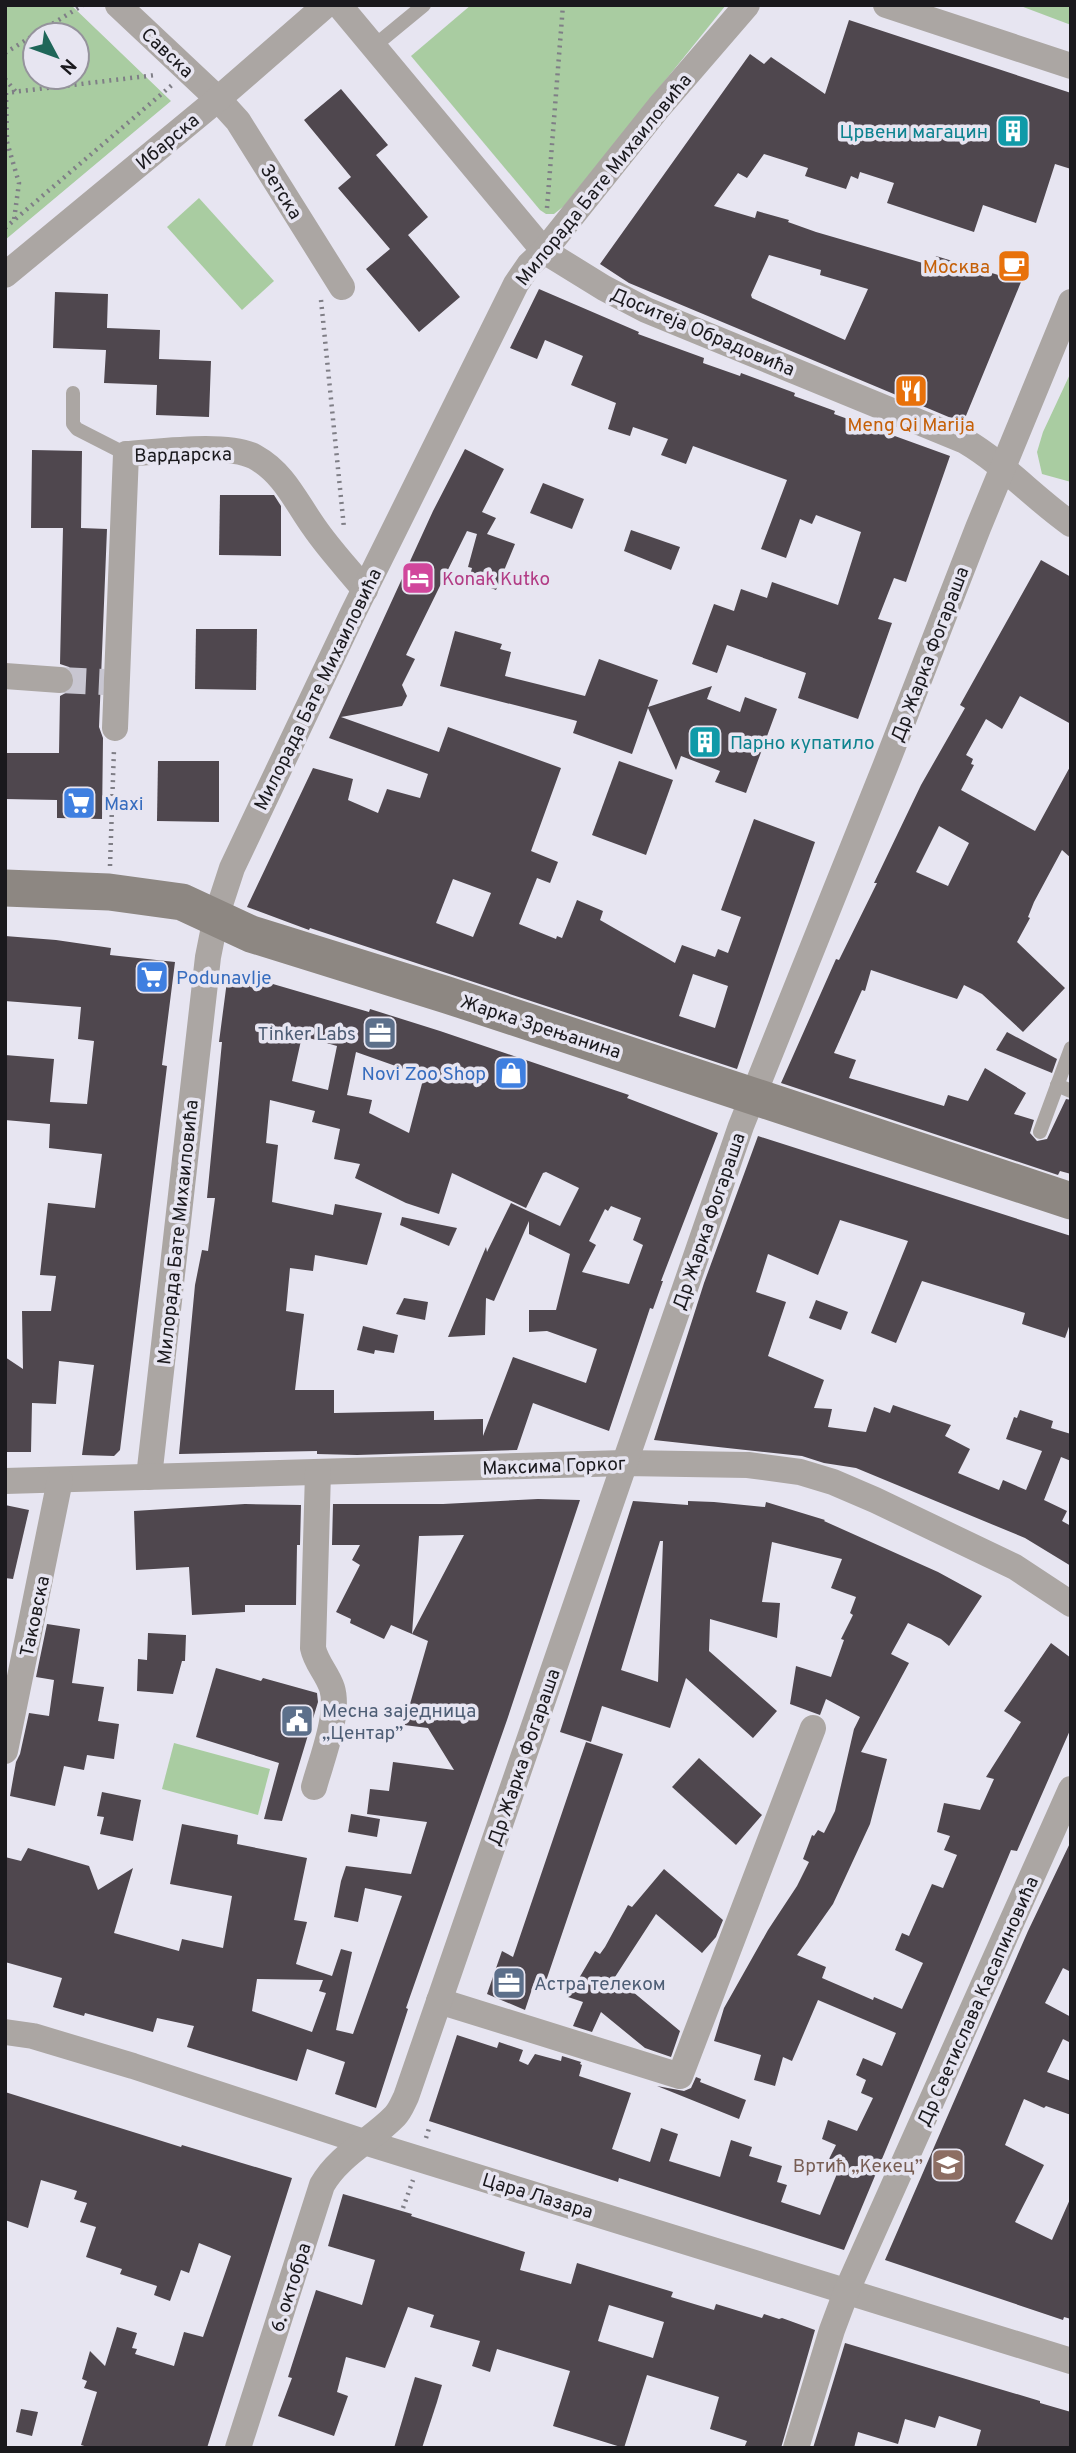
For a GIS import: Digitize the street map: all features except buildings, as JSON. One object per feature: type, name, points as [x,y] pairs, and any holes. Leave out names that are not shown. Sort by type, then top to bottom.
[{"type":"street","name":"Савска","points":[[118,5],[218,99]]},
{"type":"street","name":"Ибарска","points":[[5,275],[218,99],[326,5]]},
{"type":"street","name":"Доситеја Обрадовића","points":[[339,5],[544,251],[646,310],[965,441],[985,452],[1048,508],[1071,524]]},
{"type":"street","name":"Милорада Бате Михаиловића","points":[[149,1477],[208,957],[215,917],[232,868],[357,580],[516,284],[528,264],[544,251],[557,212],[659,107],[747,5]]},
{"type":"street","points":[[886,5],[1071,66]]},
{"type":"street","name":"Зетска","points":[[218,99],[238,121],[331,293]]},
{"type":"street","name":"Др Жарка Фогараша","points":[[365,2142],[397,2115],[406,2097],[752,1096],[1071,302]]},
{"type":"street","name":"Вардарска","points":[[115,728],[111,683],[126,454],[230,450],[254,456],[274,471],[293,491],[313,526],[357,580]]},
{"type":"street","points":[[5,676],[60,680]]},
{"type":"street","name":"Жарка Зрењанина","points":[[5,888],[109,892],[182,902],[251,934],[447,995],[752,1096],[1025,1177],[1071,1202]]},
{"type":"street","name":"Максима Горког","points":[[5,1481],[624,1463],[748,1465],[800,1472],[833,1482],[887,1505],[1015,1567],[1071,1604]]},
{"type":"street","points":[[314,1787],[333,1714],[332,1688],[316,1660],[313,1648],[318,1472]]},
{"type":"street","name":"Таковска","points":[[5,1751],[60,1480]]},
{"type":"street","points":[[439,2001],[680,2076],[813,1728]]},
{"type":"street","name":"Др Светислава Касапиновића","points":[[796,2448],[847,2290],[1071,1789]]},
{"type":"street","name":"Цара Лазара","points":[[5,2032],[33,2036],[133,2066],[365,2142],[1071,2361]]},
{"type":"street","name":"6. октобра","points":[[239,2448],[322,2185],[340,2161],[365,2142]]},
{"type":"lane","points":[[373,47],[424,5]]},
{"type":"lane","points":[[72,393],[73,424],[77,429],[126,454]]},
{"type":"lane","points":[[1040,1132],[1071,1048]]},
{"type":"lane","points":[[1056,1085],[1071,1091]]},
{"type":"path","points":[[5,53],[83,5]]},
{"type":"path","points":[[544,251],[557,212],[563,5]]},
{"type":"path","points":[[14,220],[19,183],[7,142],[6,93],[189,71]]},
{"type":"path","points":[[5,228],[189,71]]},
{"type":"path","points":[[5,79],[17,93]]},
{"type":"path","points":[[540,202],[557,212]]},
{"type":"path","points":[[331,293],[357,580]]},
{"type":"path","points":[[115,728],[110,870],[119,870]]},
{"type":"green space","points":[[5,5],[71,5],[88,21],[21,21],[21,91],[91,91],[91,24],[171,101],[5,240]]},
{"type":"green space","points":[[471,5],[726,5],[564,206],[554,214],[546,214],[411,56]]},
{"type":"green space","points":[[1018,5],[1071,5],[1071,25]]},
{"type":"green space","points":[[199,198],[274,281],[242,310],[167,227]]},
{"type":"green space","points":[[1071,372],[1071,482],[1042,474],[1037,452],[1043,432]]},
{"type":"green space","points":[[174,1743],[270,1769],[258,1815],[162,1789]]},
{"type":"tunnel","points":[[60,680],[104,682]]},
{"type":"place","name":"Црвени магацин","points":[[1013,131]]},
{"type":"place","name":"Москва","points":[[1014,266]]},
{"type":"place","name":"Meng Qi Marija","points":[[911,391]]},
{"type":"place","name":"Konak Kutko","points":[[418,578]]},
{"type":"place","name":"Парно купатило","points":[[705,742]]},
{"type":"place","name":"Maxi","points":[[79,803]]},
{"type":"place","name":"Podunavlje","points":[[152,977]]},
{"type":"place","name":"Tinker Labs","points":[[380,1033]]},
{"type":"place","name":"Novi Zoo Shop","points":[[511,1073]]},
{"type":"place","name":"Месна заједница „Центар”","points":[[297,1721]]},
{"type":"place","name":"Астра телеком","points":[[509,1983]]},
{"type":"place","name":"Вртић „Кекец”","points":[[948,2165]]}]
